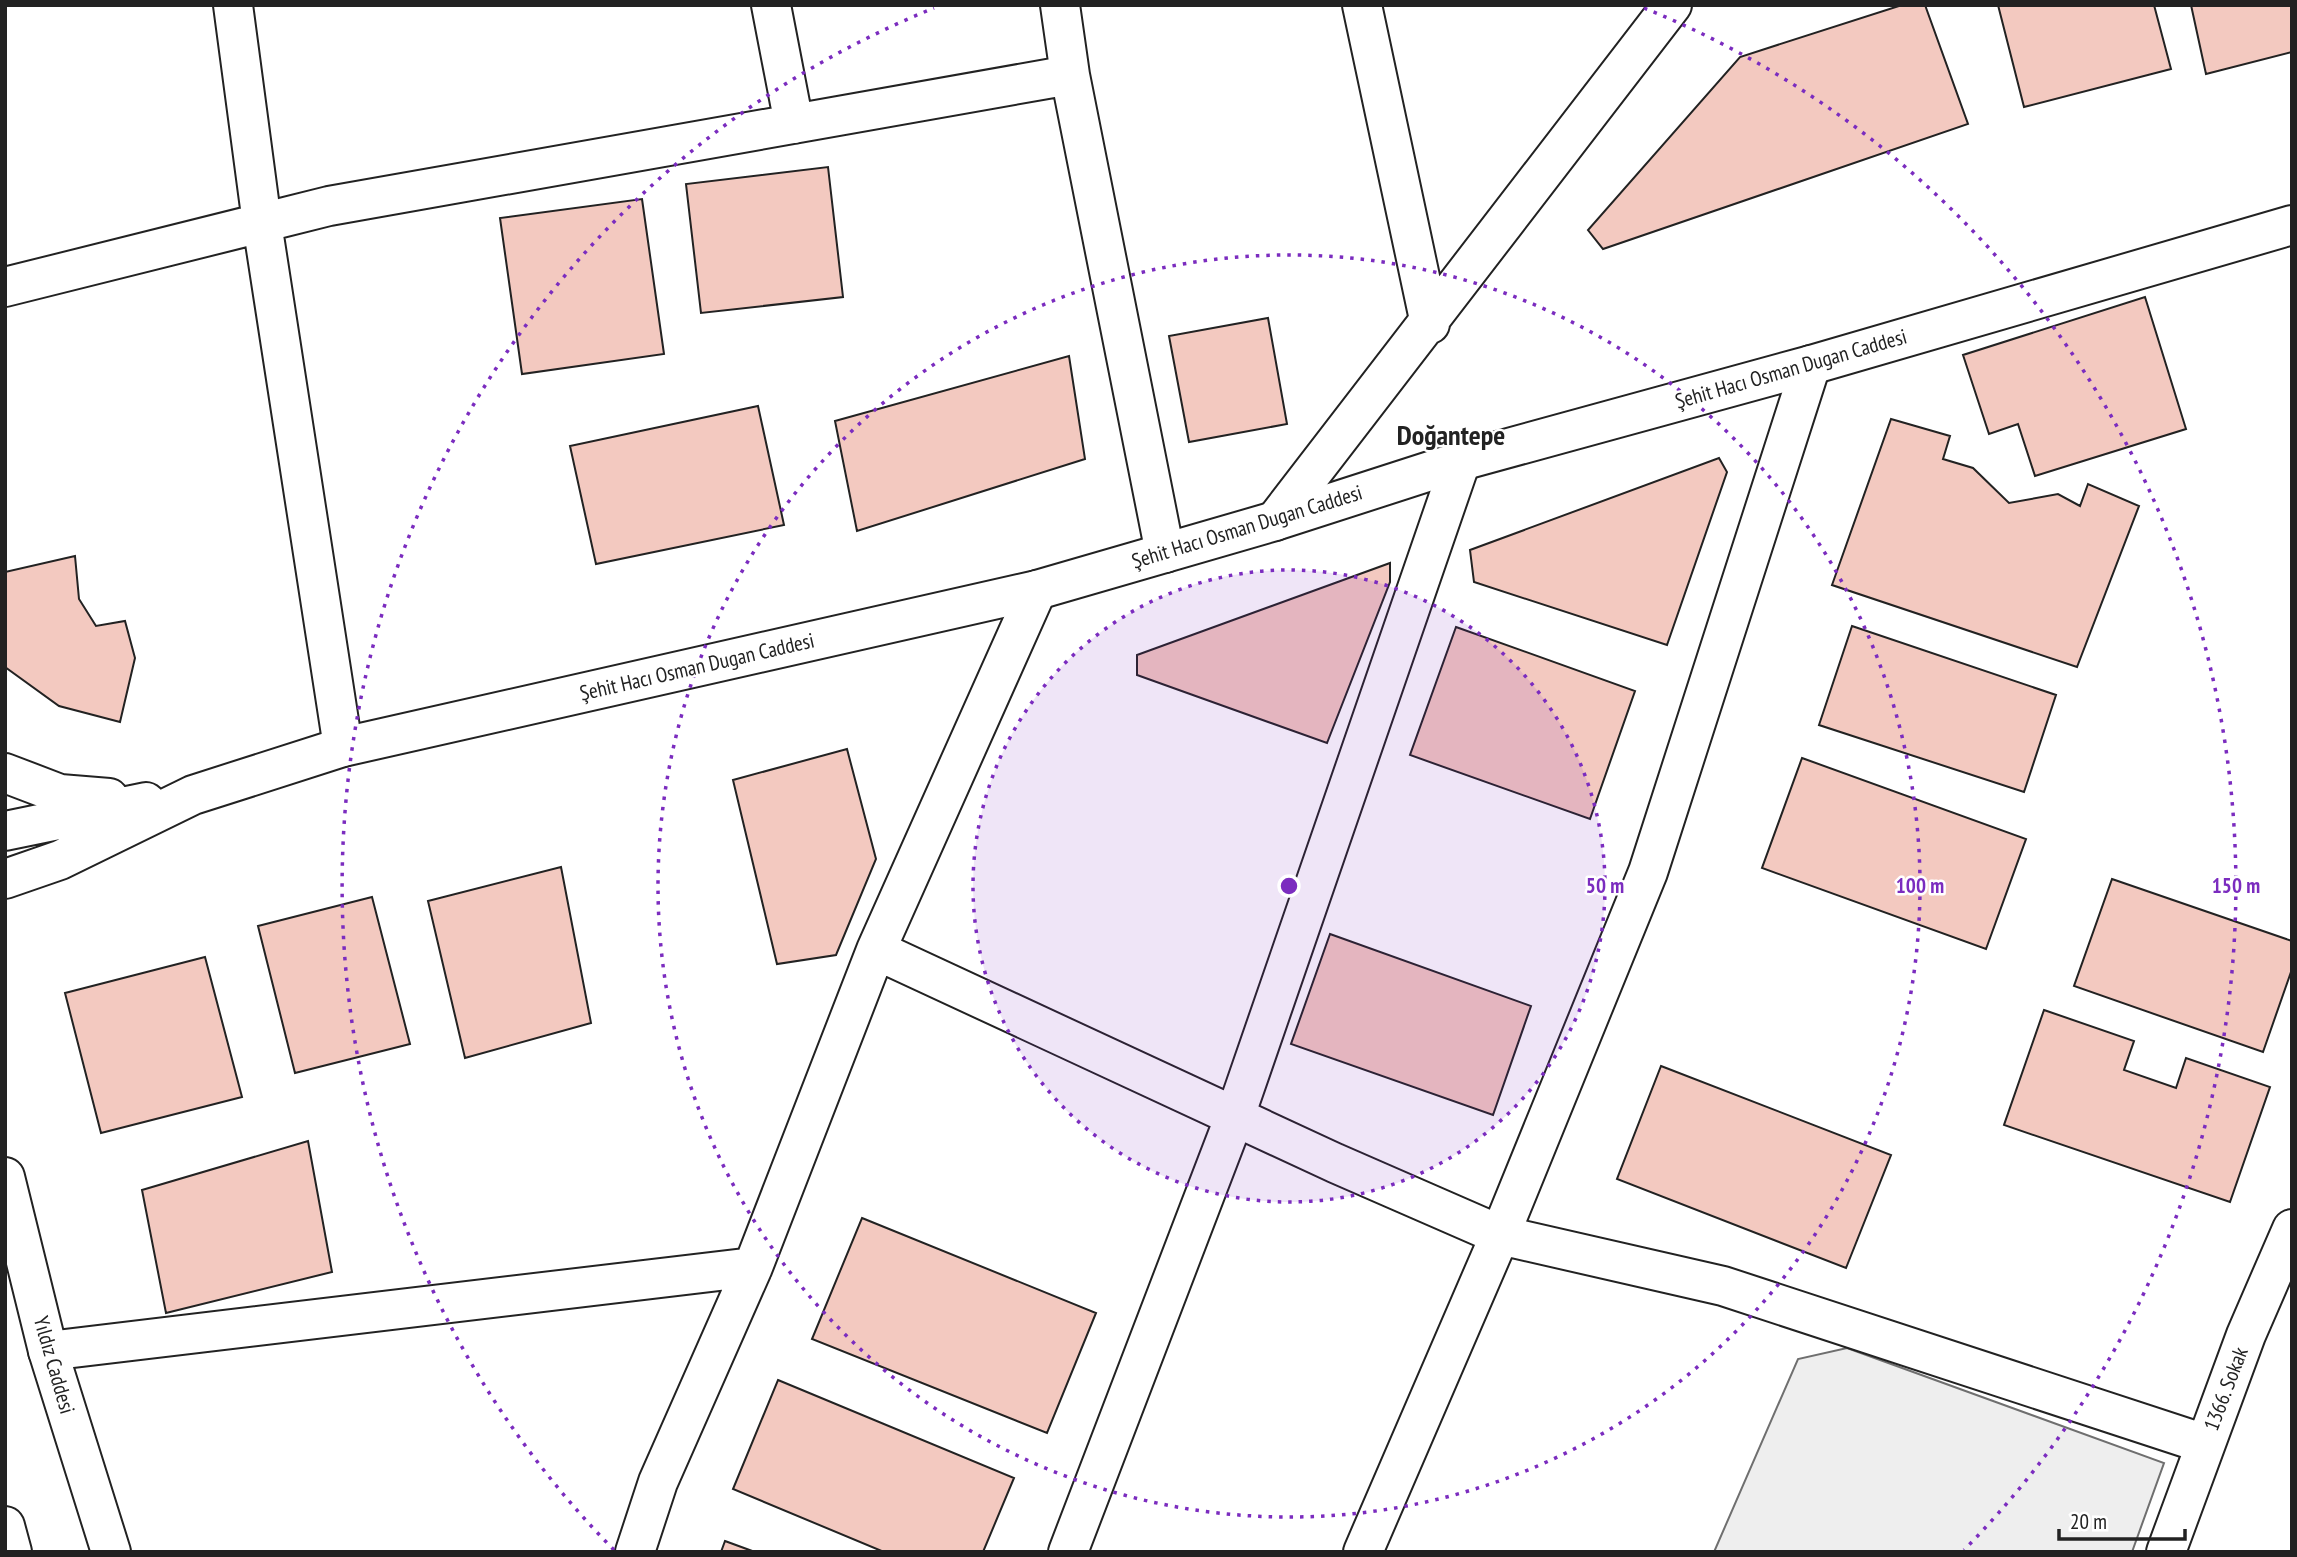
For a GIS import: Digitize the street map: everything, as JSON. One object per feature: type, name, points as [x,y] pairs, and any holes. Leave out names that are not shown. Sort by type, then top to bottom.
[{"type":"street","points":[[233,5],[262,223],[343,747]]},
{"type":"street","points":[[771,5],[794,124]]},
{"type":"street","points":[[1060,5],[1070,75],[1165,553]]},
{"type":"street","points":[[1362,5],[1430,324]]},
{"type":"street","points":[[1275,521],[1430,324],[1672,5]]},
{"type":"street","points":[[5,287],[329,206],[1070,75]]},
{"type":"street","name":"Şehit Hacı Osman Dugan Caddesi","points":[[193,795],[343,747],[1037,590],[1275,521],[1461,461],[1811,365],[2292,225]]},
{"type":"street","points":[[1363,1552],[1500,1236],[1648,872],[1811,365]]},
{"type":"street","points":[[1068,1552],[1235,1116],[1461,461]]},
{"type":"street","points":[[635,1552],[658,1482],[753,1267],[876,950],[1037,590]]},
{"type":"street","points":[[5,773],[60,794],[145,802]]},
{"type":"street","points":[[5,831],[145,802],[193,795]]},
{"type":"street","points":[[5,878],[60,860],[193,795]]},
{"type":"street","points":[[876,950],[1500,1236],[1723,1286],[2205,1444]]},
{"type":"street","name":"Yıldız Caddesi","points":[[5,1177],[48,1351],[111,1552]]},
{"type":"street","name":"1366. Sokak","points":[[2166,1552],[2246,1335],[2292,1229]]},
{"type":"street","points":[[48,1351],[753,1267]]},
{"type":"street","points":[[5,1526],[12,1552]]},
{"type":"shaded area","points":[[1847,1348],[2164,1463],[2132,1552],[1714,1552],[1798,1359]]},
{"type":"building","points":[[1902,5],[1925,5],[1968,124],[1603,249],[1588,230],[1740,57]]},
{"type":"building","points":[[1998,5],[2154,5],[2171,69],[2024,107]]},
{"type":"building","points":[[2191,5],[2292,5],[2292,52],[2206,74]]},
{"type":"building","points":[[828,167],[843,297],[701,313],[686,184]]},
{"type":"building","points":[[642,199],[664,354],[522,374],[500,218]]},
{"type":"building","points":[[2145,297],[2186,429],[2035,476],[2018,424],[1989,434],[1963,355]]},
{"type":"building","points":[[1268,318],[1287,424],[1189,442],[1169,336]]},
{"type":"building","points":[[1069,356],[1085,459],[857,531],[835,421]]},
{"type":"building","points":[[758,406],[784,525],[596,564],[570,446]]},
{"type":"building","points":[[1891,419],[1950,436],[1943,459],[1973,468],[2009,503],[2058,494],[2080,506],[2088,484],[2139,506],[2077,667],[1832,585]]},
{"type":"building","points":[[1719,458],[1727,472],[1667,645],[1474,582],[1470,550]]},
{"type":"building","points":[[75,556],[79,599],[96,626],[125,621],[135,658],[120,722],[59,706],[5,667],[5,572]]},
{"type":"building","points":[[1390,563],[1390,582],[1327,743],[1137,675],[1137,655]]},
{"type":"building","points":[[1852,626],[2056,695],[2024,792],[1819,725]]},
{"type":"building","points":[[1456,627],[1635,691],[1590,819],[1410,755]]},
{"type":"building","points":[[847,749],[876,859],[836,955],[777,964],[733,780]]},
{"type":"building","points":[[1802,758],[2026,839],[1986,949],[1762,868]]},
{"type":"building","points":[[561,867],[591,1023],[465,1058],[428,901]]},
{"type":"building","points":[[2112,879],[2292,941],[2292,969],[2263,1052],[2074,986]]},
{"type":"building","points":[[372,897],[410,1044],[295,1073],[258,926]]},
{"type":"building","points":[[1330,934],[1531,1006],[1493,1115],[1291,1044]]},
{"type":"building","points":[[205,957],[242,1097],[101,1133],[65,993]]},
{"type":"building","points":[[2044,1010],[2134,1041],[2124,1070],[2176,1088],[2186,1058],[2270,1087],[2230,1202],[2004,1125]]},
{"type":"building","points":[[1661,1066],[1891,1155],[1846,1268],[1617,1179]]},
{"type":"building","points":[[308,1141],[332,1272],[166,1313],[142,1190]]},
{"type":"building","points":[[862,1218],[1096,1313],[1047,1433],[812,1339]]},
{"type":"building","points":[[778,1380],[1014,1478],[983,1552],[884,1552],[733,1489]]},
{"type":"building","points":[[725,1541],[755,1552],[721,1552]]},
{"type":"district","name":"Doğantepe","points":[[1451,435]]}]
